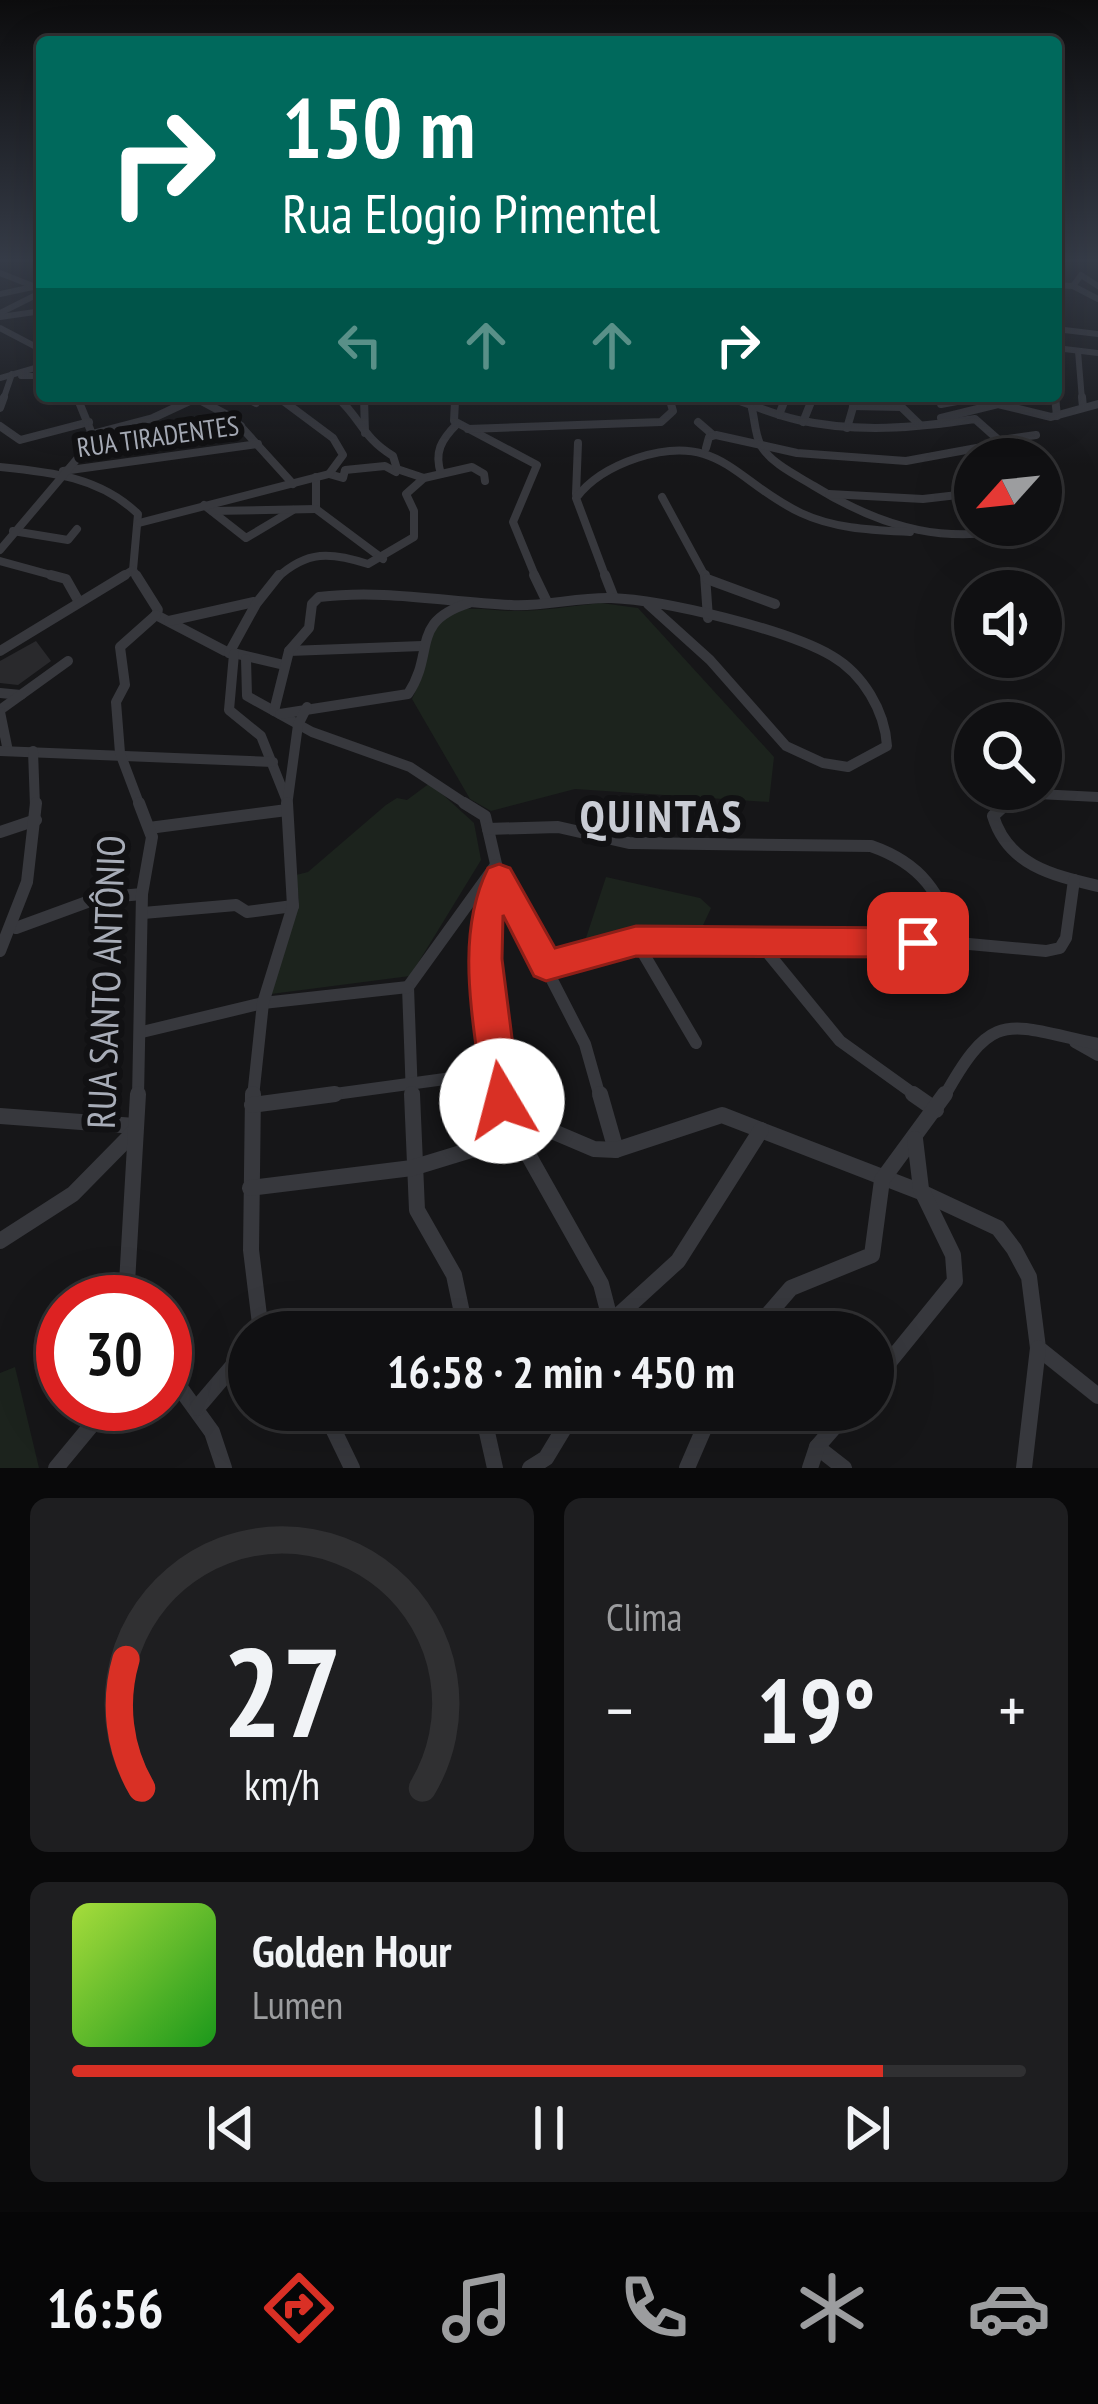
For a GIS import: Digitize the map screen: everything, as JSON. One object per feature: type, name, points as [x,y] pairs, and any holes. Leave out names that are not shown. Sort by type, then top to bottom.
[{"type":"street","points":[[1,329],[36,347]]},
{"type":"street","points":[[1062,329],[1098,334]]},
{"type":"street","points":[[1062,349],[1098,353]]},
{"type":"street","points":[[1078,351],[1083,407]]},
{"type":"street","points":[[12,374],[36,368]]},
{"type":"street","points":[[0,407],[12,374]]},
{"type":"street","points":[[0,375],[36,376]]},
{"type":"street","points":[[0,550],[88,446],[92,434],[80,402]]},
{"type":"street","points":[[92,434],[153,418],[184,402]]},
{"type":"street","points":[[202,402],[241,426],[293,484]]},
{"type":"street","points":[[284,402],[339,446],[343,454],[329,474]]},
{"type":"street","points":[[342,402],[354,413],[364,436],[390,454],[394,465],[405,473]]},
{"type":"street","points":[[364,402],[364,436]]},
{"type":"street","points":[[455,402],[461,427]]},
{"type":"street","points":[[441,474],[436,459],[443,438],[461,427],[661,422],[673,411],[671,402]]},
{"type":"street","points":[[743,402],[752,410],[847,428],[975,419],[999,438]]},
{"type":"street","points":[[779,416],[784,402]]},
{"type":"street","points":[[803,422],[811,402]]},
{"type":"street","points":[[847,428],[855,402]]},
{"type":"street","points":[[863,402],[901,407]]},
{"type":"street","points":[[896,402],[920,425]]},
{"type":"street","points":[[941,404],[961,402]]},
{"type":"street","points":[[920,425],[984,402]]},
{"type":"street","points":[[1000,402],[1057,416],[1098,404]]},
{"type":"street","points":[[1028,402],[1028,412]]},
{"type":"street","points":[[1056,402],[1057,416]]},
{"type":"street","points":[[941,404],[954,414]]},
{"type":"street","points":[[752,410],[760,444],[826,494],[872,521],[954,538]]},
{"type":"street","points":[[0,426],[20,440],[88,422]]},
{"type":"street","points":[[698,422],[712,435],[850,459],[906,461],[954,452]]},
{"type":"street","points":[[88,446],[241,426]]},
{"type":"street","points":[[461,427],[537,465],[514,501],[511,520],[514,543],[547,602]]},
{"type":"street","points":[[706,448],[712,435]]},
{"type":"street","points":[[1022,438],[1036,435]]},
{"type":"street","points":[[578,443],[576,498],[614,598]]},
{"type":"street","name":"RUA TIRADENTES","points":[[62,472],[258,445]]},
{"type":"street","points":[[576,498],[597,476],[628,461],[664,448],[706,448],[801,513],[854,529],[910,532]]},
{"type":"street","points":[[140,523],[329,474],[343,478],[345,470],[380,466],[424,478],[472,467],[484,474],[485,482]]},
{"type":"street","points":[[0,467],[62,472],[119,493],[138,514],[134,570],[158,610],[156,615],[236,655],[284,665]]},
{"type":"street","points":[[316,477],[316,509]]},
{"type":"street","points":[[287,806],[267,740],[250,718],[229,710],[236,655],[254,602],[285,572],[318,554],[335,553],[368,564],[415,536],[414,511],[406,494],[424,478]]},
{"type":"street","points":[[826,494],[923,499],[954,495]]},
{"type":"street","points":[[662,497],[707,579],[709,618]]},
{"type":"street","points":[[208,508],[316,509],[383,559]]},
{"type":"street","points":[[208,508],[246,538],[293,510]]},
{"type":"street","points":[[13,531],[52,540],[72,538],[77,529]]},
{"type":"street","points":[[0,561],[66,579],[79,602]]},
{"type":"street","points":[[0,651],[134,570]]},
{"type":"street","points":[[707,579],[775,604]]},
{"type":"street","points":[[277,712],[289,651],[309,628],[312,604],[319,596],[441,597],[515,605],[614,598],[647,604],[709,618],[835,657],[885,718],[887,746],[848,767],[791,753],[769,734],[715,664],[647,604]]},
{"type":"street","points":[[441,597],[442,612]]},
{"type":"street","points":[[169,621],[254,602]]},
{"type":"street","points":[[277,712],[408,694],[417,684],[423,634],[442,612],[478,602]]},
{"type":"street","points":[[196,636],[212,611]]},
{"type":"street","name":"RUA SANTO ANTÔNIO","points":[[131,1275],[142,1032],[142,894],[149,828],[120,753],[116,702],[125,685],[119,647],[156,615]]},
{"type":"street","points":[[289,651],[422,646]]},
{"type":"street","points":[[236,655],[247,696],[298,725],[410,767],[487,823],[558,827],[629,843],[871,846],[904,856],[926,873],[938,890],[958,943]]},
{"type":"street","points":[[68,661],[0,711],[4,751],[272,762]]},
{"type":"street","points":[[0,693],[21,695]]},
{"type":"street","points":[[247,696],[278,695]]},
{"type":"street","points":[[259,1311],[250,1188],[252,1105],[263,1003],[293,907],[287,806],[298,725],[307,707]]},
{"type":"street","points":[[0,951],[16,928],[36,820],[33,751]]},
{"type":"street","points":[[1098,797],[1017,794],[993,816],[998,840],[1020,860],[1098,886]]},
{"type":"street","points":[[149,828],[287,806]]},
{"type":"street","points":[[0,832],[36,820]]},
{"type":"street","points":[[487,823],[498,871],[585,1045],[616,1150]]},
{"type":"street","points":[[462,1311],[454,1275],[417,1210],[408,987],[498,871]]},
{"type":"street","points":[[498,871],[486,926],[496,1072],[517,1138],[598,1272],[605,1311]]},
{"type":"street","points":[[546,965],[636,941],[958,943],[1046,951],[1060,948],[1066,938],[1074,880]]},
{"type":"street","points":[[16,928],[98,898],[142,894]]},
{"type":"street","points":[[142,913],[236,905],[247,912],[293,907]]},
{"type":"street","points":[[636,941],[696,1043]]},
{"type":"street","points":[[759,942],[840,1041],[936,1110]]},
{"type":"street","points":[[142,1032],[263,1003],[408,987]]},
{"type":"street","points":[[765,1311],[770,1301],[795,1283],[872,1255],[883,1180],[936,1110],[970,1050],[993,1031],[1028,1028],[1098,1044]]},
{"type":"street","points":[[1067,1038],[1098,1055]]},
{"type":"street","points":[[252,1105],[496,1072]]},
{"type":"street","points":[[250,1188],[412,1168],[533,1131],[554,1132],[594,1149],[616,1150],[722,1115],[921,1192],[998,1228],[1029,1277],[1038,1348],[1024,1468]]},
{"type":"street","points":[[0,1116],[135,1128]]},
{"type":"street","points":[[0,1241],[73,1194],[135,1128]]},
{"type":"street","points":[[626,1311],[678,1261],[761,1130]]},
{"type":"street","points":[[894,1356],[955,1281],[957,1263],[921,1192],[915,1139]]},
{"type":"street","points":[[1038,1348],[1098,1396]]},
{"type":"street","points":[[197,1408],[228,1372]]},
{"type":"street","points":[[192,1402],[222,1464]]},
{"type":"street","points":[[57,1465],[86,1431]]},
{"type":"street","points":[[334,1431],[352,1468]]},
{"type":"street","points":[[487,1431],[495,1468]]},
{"type":"street","points":[[530,1468],[546,1458],[562,1431]]},
{"type":"street","points":[[687,1468],[703,1431]]},
{"type":"street","points":[[810,1468],[831,1431]]},
{"type":"street","points":[[818,1447],[844,1468]]},
{"type":"shaded area","points":[[601,603],[638,608],[774,757],[769,802],[575,789],[491,811],[470,799],[412,699],[425,642],[435,623],[443,615],[465,609],[525,611]]},
{"type":"shaded area","points":[[430,783],[474,823],[481,860],[410,976],[271,994],[299,899],[296,875],[308,872],[386,805],[397,798],[407,800]]},
{"type":"shaded area","points":[[606,877],[700,898],[711,908],[698,936],[637,934],[584,944]]},
{"type":"shaded area","points":[[15,1367],[39,1468],[0,1468],[0,1373]]},
{"type":"building","points":[[36,641],[51,661],[18,685],[0,683],[0,661]]},
{"type":"district","name":"QUINTAS","points":[[662,816]]},
{"type":"route","points":[[502,1101],[485,959],[487,909],[499,877],[546,965],[636,941],[918,943]]}]
